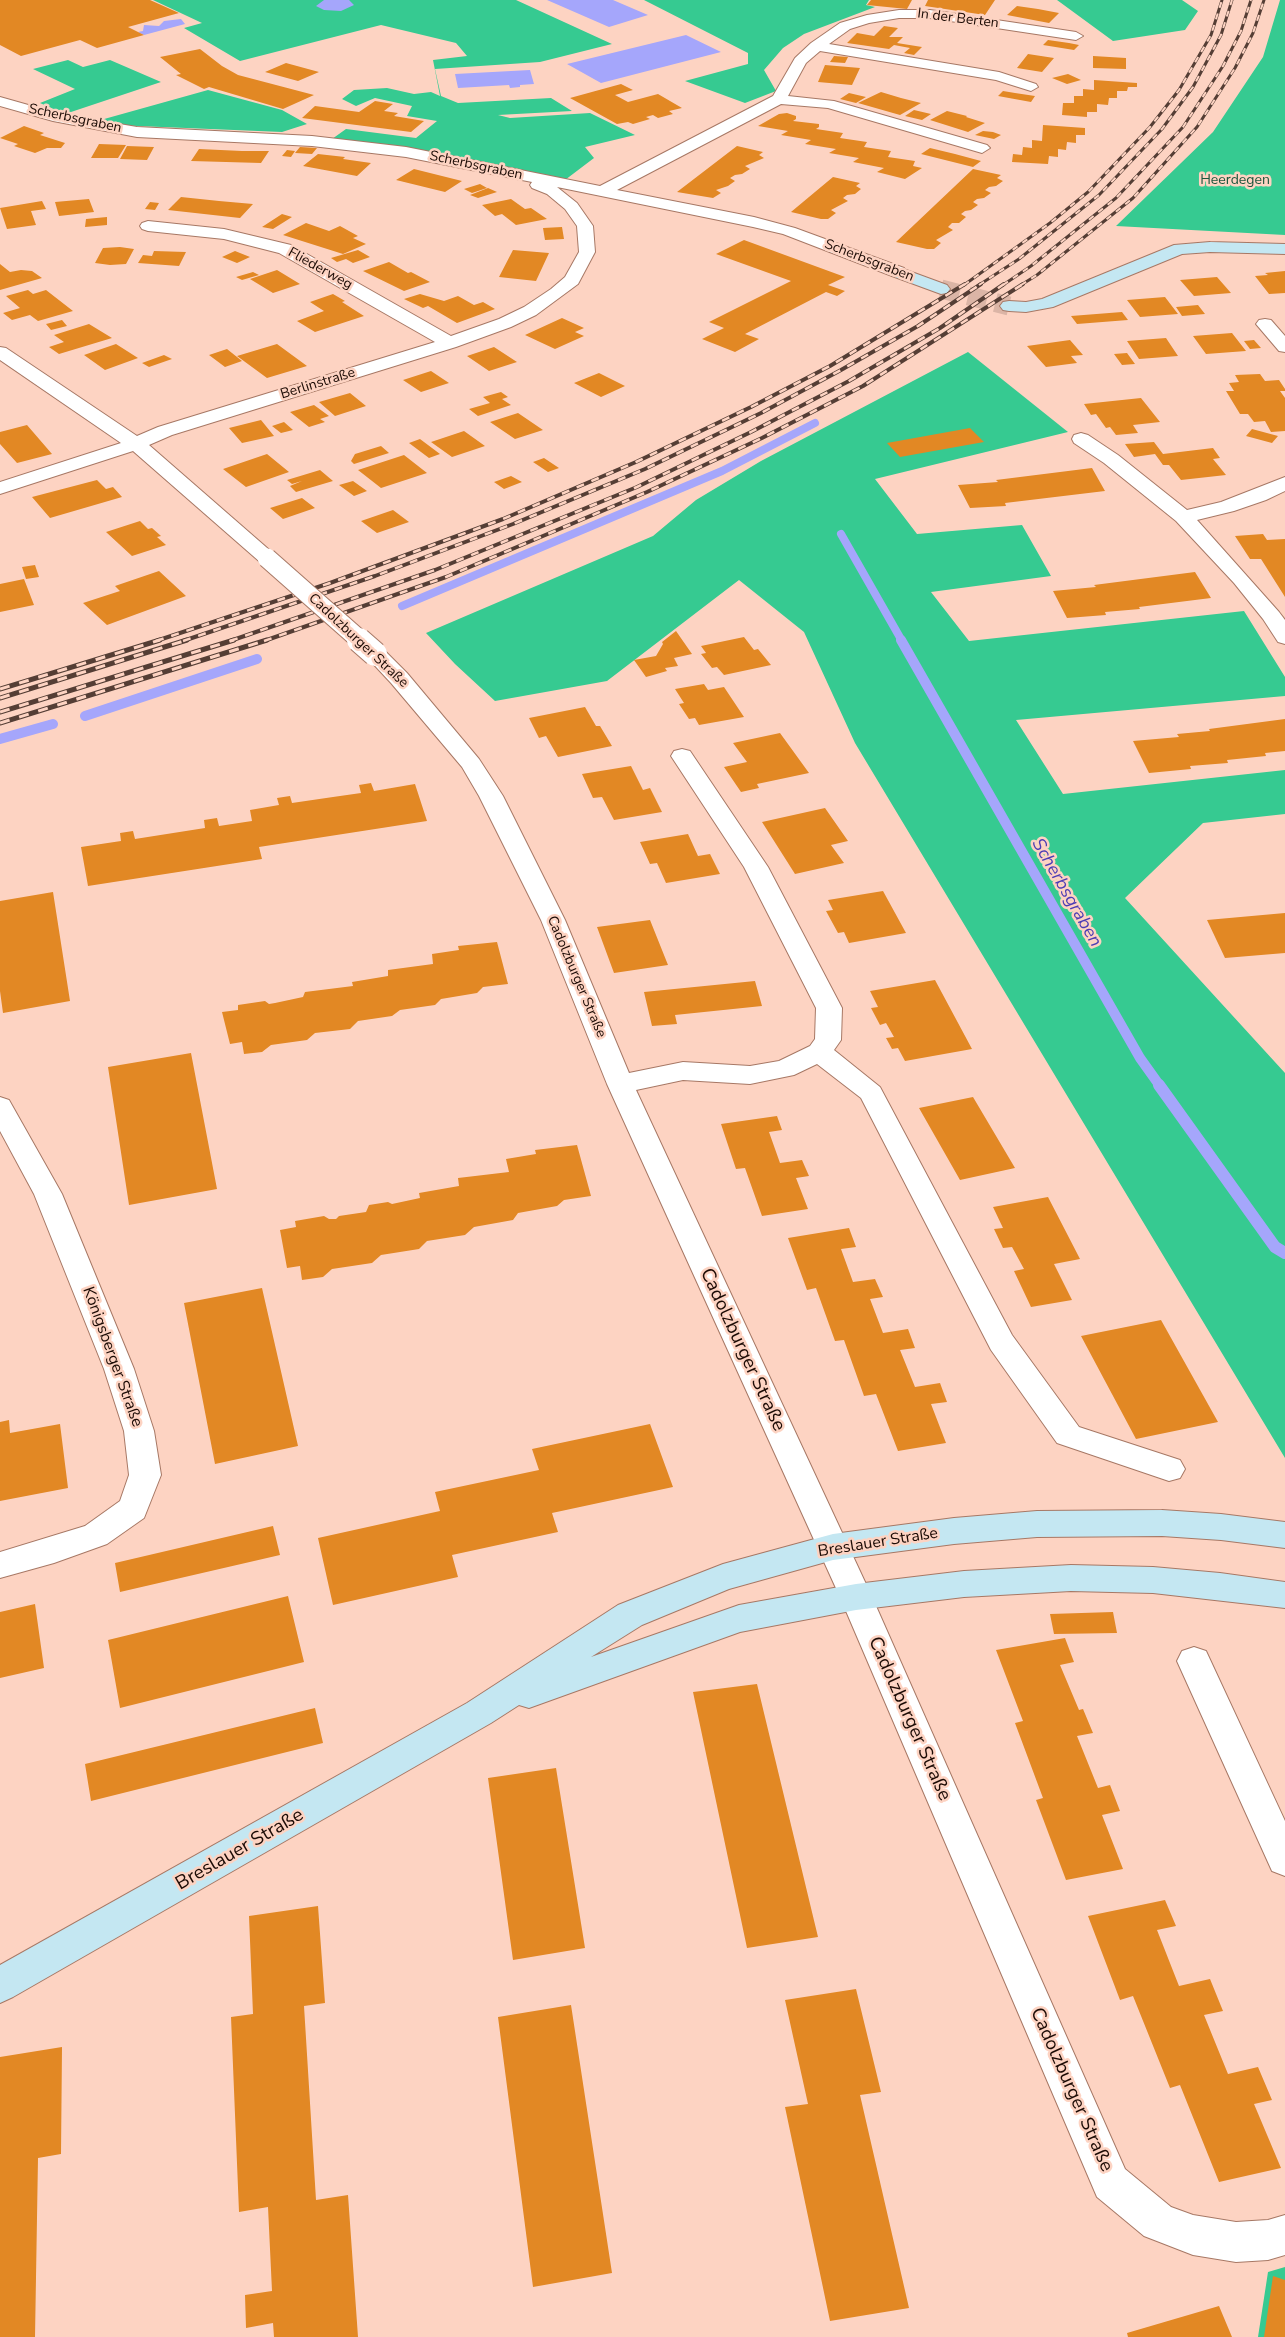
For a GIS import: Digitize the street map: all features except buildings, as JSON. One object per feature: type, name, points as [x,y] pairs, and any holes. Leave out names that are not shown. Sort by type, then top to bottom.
[{"type":"main road","points":[[1009,306],[1026,307],[1047,303],[1151,259],[1180,249],[1210,247],[1285,249]]},
{"type":"main road","name":"Scherbsgraben","points":[[898,272],[941,289]]},
{"type":"main road","name":"Breslauer Straße","points":[[0,1985],[479,1713],[630,1615],[723,1577],[832,1547],[954,1531],[1037,1524],[1162,1523],[1221,1526],[1285,1535]]},
{"type":"main road","name":"Breslauer Straße","points":[[479,1713],[646,1650],[739,1619],[856,1597],[964,1584],[1071,1578],[1153,1580],[1220,1586],[1285,1595]]},
{"type":"street","name":"In der Berten","points":[[778,99],[800,61],[832,34],[856,22],[911,14],[946,16],[1076,36]]},
{"type":"street","points":[[816,46],[999,76],[1030,87]]},
{"type":"street","points":[[601,192],[778,99],[829,104],[982,148]]},
{"type":"street","name":"Scherbsgraben","points":[[0,101],[58,118],[136,132],[312,141],[406,152],[789,231],[898,272]]},
{"type":"street","points":[[513,174],[553,191],[571,206],[595,216],[624,196]]},
{"type":"street","name":"Berlinstraße","points":[[0,488],[136,444],[165,431],[450,343],[505,323],[557,293],[572,280],[587,252],[595,216]]},
{"type":"street","name":"Fliederweg","points":[[148,226],[224,234],[285,249],[450,343]]},
{"type":"street","points":[[1265,324],[1285,347]]},
{"type":"street","name":"Cadolzburger Straße","points":[[0,352],[136,444],[267,558],[399,678],[471,764],[492,796],[552,920],[620,1084],[856,1597],[1111,2183],[1158,2222],[1192,2235],[1236,2242],[1268,2240],[1285,2235]]},
{"type":"street","points":[[1081,439],[1111,459],[1183,518],[1241,579],[1272,616],[1285,638]]},
{"type":"street","points":[[1183,518],[1227,508],[1259,496],[1285,483]]},
{"type":"street","points":[[620,1084],[683,1071],[750,1075],[786,1068],[819,1052],[828,1040],[830,1008],[756,867],[682,756]]},
{"type":"street","points":[[819,1052],[871,1093],[1001,1342],[1068,1435],[1169,1469]]},
{"type":"street","name":"Königsberger Straße","points":[[0,1106],[48,1194],[119,1369],[139,1431],[145,1475],[132,1509],[96,1535],[54,1550],[0,1565]]},
{"type":"street","points":[[1194,1661],[1285,1860]]},
{"type":"green space","points":[[153,0],[516,0],[612,44],[540,62],[435,69],[441,96],[458,103],[551,98],[572,111],[498,115],[510,118],[590,113],[635,135],[585,147],[594,158],[565,180],[456,156],[332,139],[346,129],[416,138],[437,121],[407,116],[412,106],[375,98],[356,106],[342,99],[354,90],[387,88],[414,94],[431,92],[440,96],[433,60],[467,56],[456,43],[381,25],[240,61],[184,28],[202,23]]},
{"type":"green space","points":[[644,0],[869,0],[866,5],[875,7],[804,34],[783,48],[764,70],[776,91],[745,103],[685,81],[748,64],[748,53]]},
{"type":"green space","points":[[1057,0],[1182,0],[1198,11],[1185,30],[1113,41]]},
{"type":"green space","name":"Heerdegen","points":[[1280,0],[1285,0],[1285,235],[1116,226],[1213,132],[1263,57]]},
{"type":"green space","points":[[68,60],[83,67],[110,60],[161,82],[65,114],[40,103],[75,89],[33,69]]},
{"type":"green space","points":[[208,90],[282,110],[307,124],[282,132],[114,125],[97,121]]},
{"type":"green space","points":[[968,352],[1068,432],[875,479],[917,534],[1022,525],[1051,576],[931,592],[969,641],[1244,611],[1285,677],[1285,696],[1016,720],[1063,794],[1285,770],[1285,814],[1203,823],[1125,898],[1285,1073],[1285,1458],[855,743],[804,632],[739,580],[607,681],[495,701],[455,664],[426,633],[653,536],[696,500],[761,461]]},
{"type":"green space","points":[[1285,2267],[1285,2337],[1258,2337],[1268,2272]]},
{"type":"water","points":[[324,0],[349,0],[354,5],[341,11],[324,10],[316,6]]},
{"type":"water","points":[[547,0],[613,0],[648,15],[609,27]]},
{"type":"water","points":[[181,19],[185,24],[144,35],[138,32],[143,31],[144,25],[159,26],[164,21]]},
{"type":"water","points":[[686,35],[721,52],[601,83],[567,64]]},
{"type":"water","points":[[530,70],[534,84],[510,88],[509,85],[458,88],[455,74]]},
{"type":"waterway","points":[[402,606],[722,471],[815,423]]},
{"type":"waterway","name":"Scherbsgraben","points":[[841,534],[902,641]]},
{"type":"waterway","name":"Scherbsgraben","points":[[901,640],[1140,1058],[1160,1086]]},
{"type":"waterway","points":[[85,716],[257,659]]},
{"type":"waterway","points":[[0,739],[53,724]]},
{"type":"waterway","name":"Scherbsgraben","points":[[1159,1085],[1275,1247],[1285,1253]]},
{"type":"tunnel","points":[[941,289],[1009,306]]},
{"type":"railway","points":[[964,285],[1050,223],[1088,192],[1150,127],[1179,90],[1211,35],[1222,0]]},
{"type":"railway","points":[[979,285],[1019,259],[1099,195],[1162,129],[1193,87],[1221,35],[1232,0]]},
{"type":"railway","points":[[1003,285],[1031,266],[1116,198],[1183,127],[1223,66],[1241,31],[1251,0]]},
{"type":"railway","points":[[1021,285],[1037,275],[1133,198],[1197,127],[1235,68],[1253,33],[1264,0]]},
{"type":"railway","points":[[156,641],[330,583],[503,519],[636,462],[751,407],[830,366],[965,284]]},
{"type":"railway","points":[[183,641],[375,576],[513,524],[645,469],[761,413],[841,370],[918,326],[981,284]]},
{"type":"railway","points":[[230,641],[435,570],[637,487],[751,432],[849,381],[940,328],[1004,284]]},
{"type":"railway","points":[[266,640],[446,577],[647,492],[762,438],[863,386],[1023,284]]},
{"type":"railway","points":[[0,689],[160,640]]},
{"type":"railway","points":[[0,698],[187,640]]},
{"type":"railway","points":[[0,712],[234,640]]},
{"type":"railway","points":[[0,723],[266,640]]}]
